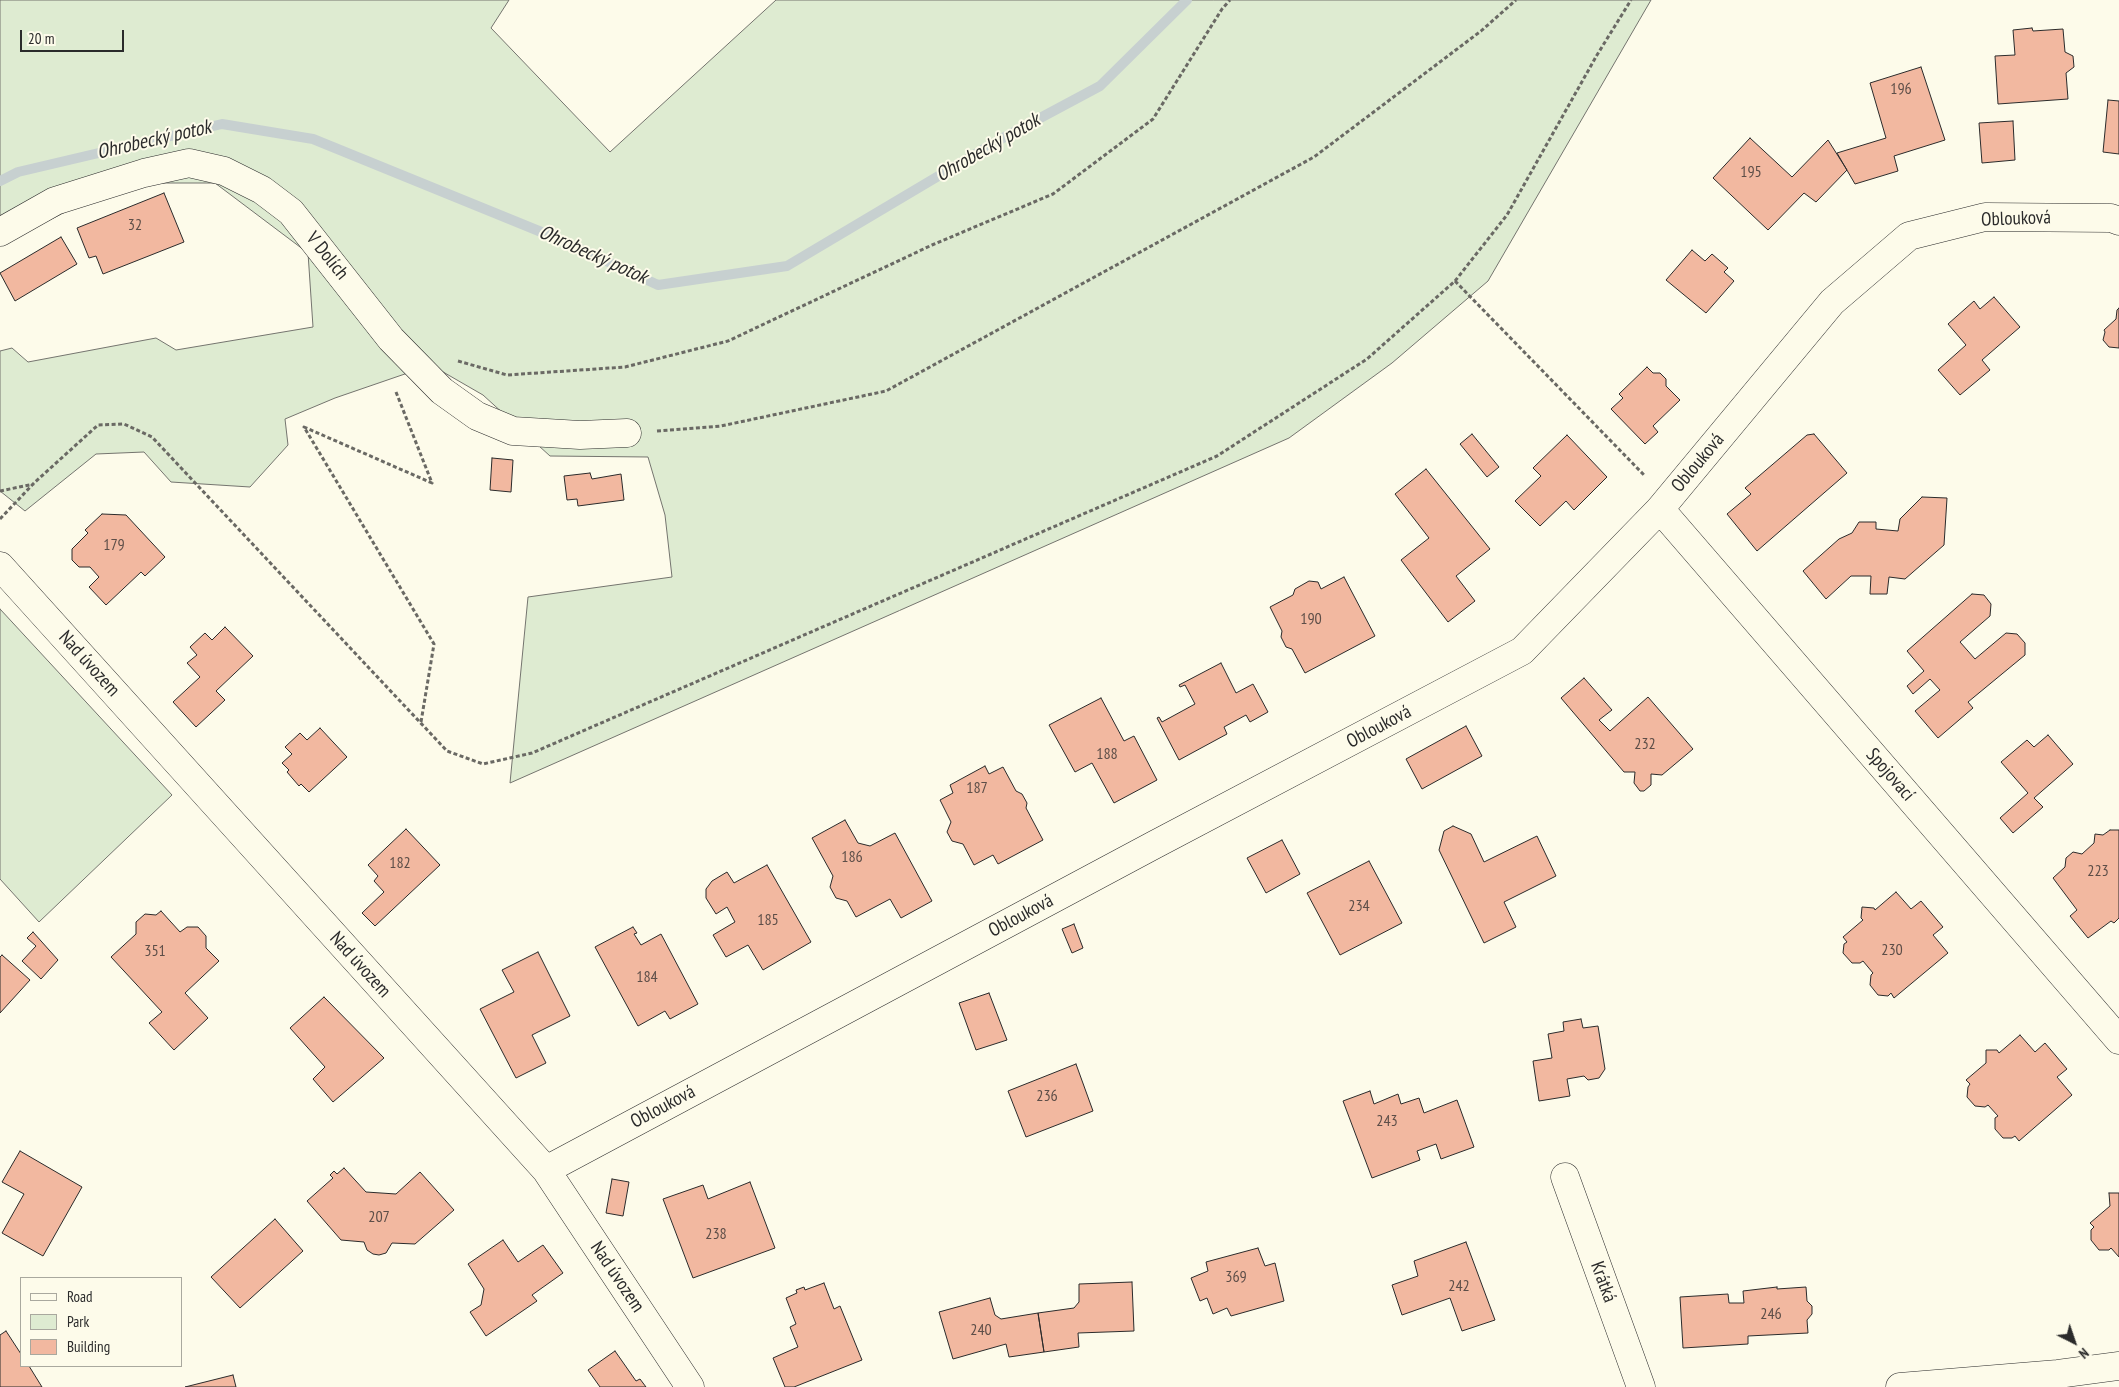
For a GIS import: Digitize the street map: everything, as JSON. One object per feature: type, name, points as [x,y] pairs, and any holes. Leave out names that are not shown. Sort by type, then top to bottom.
[{"type":"street","name":"V Dolích","points":[[0,232],[55,201],[144,173],[189,163],[224,171],[262,190],[291,212],[391,339],[442,391],[477,416],[514,431],[580,435],[627,433]]},
{"type":"street","name":"Oblouková","points":[[546,1170],[1522,651],[1664,505],[1832,302],[1909,236],[1985,217],[2111,218],[2119,221]]},
{"type":"street","name":"Spojovací","points":[[1664,505],[2119,1040]]},
{"type":"street","name":"Nad úvozem","points":[[0,566],[546,1170],[690,1387]]},
{"type":"street","name":"Krátká","points":[[1565,1177],[1641,1387]]},
{"type":"street","points":[[1900,1387],[2058,1374],[2119,1366]]},
{"type":"path","points":[[452,359],[507,375],[625,367],[728,341],[932,246],[1053,194],[1153,119],[1222,9],[1230,0]]},
{"type":"path","points":[[627,433],[720,426],[886,391],[1314,158],[1481,31],[1516,0]]},
{"type":"path","points":[[0,519],[34,484],[98,425],[124,424],[152,436],[448,750],[484,764],[541,749],[1217,456],[1367,359],[1455,281],[1507,215],[1597,55],[1631,0]]},
{"type":"path","points":[[1455,281],[1664,505]]},
{"type":"path","points":[[394,385],[432,483],[304,427],[434,644],[421,722]]},
{"type":"path","points":[[0,491],[34,484]]},
{"type":"green space","points":[[0,0],[509,0],[491,28],[610,152],[776,0],[1651,0],[1488,281],[1392,363],[1289,438],[510,783],[528,597],[672,577],[665,515],[648,457],[550,456],[483,395],[431,365],[335,398],[285,419],[288,445],[250,487],[171,482],[144,452],[96,454],[25,511],[0,491],[0,351],[12,348],[28,362],[156,338],[176,350],[313,327],[308,253],[215,183],[153,183],[77,206],[0,245]]},
{"type":"green space","points":[[0,609],[172,795],[39,922],[0,879]]},
{"type":"building","points":[[2032,28],[2033,31],[2063,29],[2065,52],[2073,56],[2074,67],[2066,73],[2068,99],[1998,104],[1995,56],[2015,55],[2013,30]]},
{"type":"building","points":[[1921,67],[1945,140],[1894,156],[1898,171],[1855,184],[1837,153],[1886,138],[1870,83]]},
{"type":"building","points":[[2108,100],[2119,101],[2119,154],[2103,152]]},
{"type":"building","points":[[2013,121],[2015,160],[1982,163],[1979,123]]},
{"type":"building","points":[[1750,138],[1792,177],[1828,140],[1847,170],[1816,202],[1804,193],[1768,230],[1713,178]]},
{"type":"building","points":[[164,193],[184,242],[103,274],[96,256],[89,258],[77,228]]},
{"type":"building","points":[[61,237],[77,264],[15,301],[0,273]]},
{"type":"building","points":[[1692,250],[1705,261],[1712,254],[1728,268],[1724,272],[1734,281],[1706,313],[1666,280]]},
{"type":"building","points":[[1994,297],[2020,327],[1982,360],[1990,370],[1960,395],[1938,370],[1966,345],[1948,324],[1974,301],[1980,309]]},
{"type":"building","points":[[2119,308],[2119,348],[2109,347],[2103,340],[2104,330],[2116,319]]},
{"type":"building","points":[[1647,367],[1653,373],[1660,373],[1666,379],[1666,386],[1680,400],[1653,426],[1658,432],[1645,444],[1611,409],[1623,398],[1619,394]]},
{"type":"building","points":[[1472,434],[1499,467],[1487,477],[1460,444]]},
{"type":"building","points":[[1814,434],[1847,473],[1757,551],[1727,514],[1751,494],[1745,488],[1807,435]]},
{"type":"building","points":[[1567,435],[1607,477],[1574,510],[1566,501],[1540,526],[1515,501],[1541,476],[1533,468]]},
{"type":"building","points":[[492,458],[513,460],[511,492],[490,490]]},
{"type":"building","points":[[1426,469],[1490,549],[1456,576],[1475,601],[1448,622],[1401,560],[1429,538],[1395,494]]},
{"type":"building","points":[[590,473],[592,479],[621,474],[624,500],[578,506],[577,499],[567,500],[564,476]]},
{"type":"building","points":[[1922,497],[1947,498],[1944,545],[1905,579],[1889,577],[1887,594],[1870,594],[1871,576],[1851,576],[1826,599],[1803,571],[1839,539],[1852,533],[1859,522],[1876,522],[1876,529],[1898,531],[1900,519]]},
{"type":"building","points":[[102,514],[126,515],[165,557],[145,576],[141,572],[106,605],[89,587],[99,577],[90,567],[79,567],[72,560],[72,549],[88,533],[85,530]]},
{"type":"building","points":[[1344,577],[1375,636],[1305,673],[1292,649],[1286,647],[1281,637],[1282,631],[1270,607],[1293,595],[1295,589],[1309,581],[1318,582],[1321,589]]},
{"type":"building","points":[[1972,594],[1984,595],[1991,604],[1990,616],[1960,642],[1975,659],[2006,633],[2017,634],[2025,643],[2025,655],[1968,702],[1973,708],[1938,738],[1915,711],[1940,690],[1930,679],[1913,694],[1907,686],[1924,671],[1907,651]]},
{"type":"building","points":[[225,627],[253,656],[216,691],[225,700],[196,727],[173,702],[200,677],[187,663],[197,655],[190,647],[205,633],[212,640]]},
{"type":"building","points":[[1221,663],[1236,693],[1253,684],[1268,712],[1250,722],[1246,715],[1224,727],[1227,734],[1179,760],[1157,718],[1159,717],[1162,722],[1195,704],[1185,685],[1180,687],[1179,685]]},
{"type":"building","points":[[1584,678],[1612,710],[1599,720],[1610,731],[1648,697],[1693,749],[1662,775],[1651,774],[1651,785],[1644,791],[1640,791],[1634,783],[1635,772],[1624,772],[1561,698]]},
{"type":"building","points":[[1101,698],[1124,741],[1134,736],[1157,780],[1114,803],[1092,763],[1075,772],[1049,725]]},
{"type":"building","points":[[1466,726],[1482,756],[1422,789],[1406,759]]},
{"type":"building","points":[[320,728],[347,757],[309,792],[301,784],[299,786],[282,763],[292,754],[285,747],[300,733],[307,740]]},
{"type":"building","points":[[2048,735],[2073,764],[2034,798],[2043,807],[2013,833],[2000,818],[2028,793],[2001,762],[2027,740],[2034,747]]},
{"type":"building","points":[[985,766],[989,774],[1003,767],[1016,791],[1022,794],[1027,803],[1026,808],[1043,840],[998,864],[993,855],[974,865],[963,844],[952,841],[947,832],[951,822],[940,800],[953,793],[950,785]]},
{"type":"building","points":[[845,820],[858,843],[870,846],[895,833],[932,901],[901,918],[890,899],[856,917],[847,901],[836,898],[830,887],[833,876],[812,838]]},
{"type":"building","points":[[1453,826],[1471,834],[1484,862],[1537,836],[1556,876],[1504,902],[1516,927],[1484,943],[1439,850],[1444,831]]},
{"type":"building","points":[[406,829],[440,865],[375,926],[362,913],[384,892],[374,881],[378,876],[368,865]]},
{"type":"building","points":[[2110,830],[2119,830],[2119,918],[2114,923],[2111,921],[2088,938],[2070,916],[2077,910],[2053,878],[2065,867],[2066,858],[2073,852],[2082,854],[2094,843],[2095,834],[2103,835]]},
{"type":"building","points":[[1282,840],[1300,874],[1266,893],[1247,858]]},
{"type":"building","points":[[1369,861],[1402,923],[1340,955],[1307,893]]},
{"type":"building","points":[[767,865],[811,942],[763,970],[748,945],[726,957],[713,935],[735,922],[727,907],[716,914],[706,898],[706,889],[712,881],[727,872],[734,883]]},
{"type":"building","points":[[1896,892],[1911,909],[1921,901],[1943,927],[1933,935],[1948,953],[1894,998],[1891,993],[1888,996],[1878,995],[1870,985],[1873,973],[1863,961],[1852,963],[1843,953],[1844,944],[1847,942],[1843,937],[1863,920],[1861,918],[1862,907],[1874,908],[1875,910]]},
{"type":"building","points":[[161,911],[180,932],[187,927],[198,927],[206,936],[206,948],[219,961],[185,993],[208,1018],[174,1050],[149,1023],[162,1012],[111,957],[136,934],[136,922],[145,914],[156,915]]},
{"type":"building","points":[[1074,924],[1083,948],[1072,953],[1062,929]]},
{"type":"building","points":[[633,927],[637,933],[634,934],[641,945],[661,934],[698,1004],[670,1019],[665,1011],[638,1026],[595,947]]},
{"type":"building","points":[[33,932],[58,960],[41,979],[22,961],[36,946],[27,938]]},
{"type":"building","points":[[538,952],[570,1016],[532,1035],[546,1063],[516,1078],[480,1009],[514,992],[502,970]]},
{"type":"building","points":[[2,955],[30,980],[0,1013],[0,957]]},
{"type":"building","points":[[989,993],[1007,1040],[976,1050],[959,1003]]},
{"type":"building","points":[[324,997],[384,1058],[333,1102],[313,1079],[325,1067],[290,1028]]},
{"type":"building","points":[[1581,1019],[1583,1028],[1598,1026],[1605,1069],[1599,1078],[1588,1080],[1584,1076],[1567,1079],[1570,1096],[1539,1101],[1533,1061],[1552,1058],[1548,1034],[1564,1031],[1563,1022]]},
{"type":"building","points":[[2020,1035],[2035,1052],[2045,1043],[2067,1069],[2057,1077],[2072,1095],[2019,1141],[2015,1136],[2003,1138],[1995,1129],[1995,1118],[1998,1116],[1988,1105],[1985,1107],[1975,1106],[1967,1097],[1970,1084],[1966,1080],[1986,1063],[1986,1050],[1997,1050],[1999,1053]]},
{"type":"building","points":[[1076,1064],[1093,1111],[1026,1137],[1008,1091]]},
{"type":"building","points":[[1370,1091],[1374,1104],[1398,1094],[1401,1104],[1419,1098],[1424,1113],[1457,1100],[1474,1147],[1441,1159],[1436,1144],[1417,1151],[1420,1160],[1372,1178],[1343,1101]]},
{"type":"building","points":[[20,1151],[82,1187],[43,1256],[2,1233],[24,1194],[2,1182]]},
{"type":"building","points":[[344,1168],[366,1192],[396,1194],[420,1172],[454,1210],[415,1244],[392,1243],[386,1253],[373,1254],[367,1250],[364,1242],[341,1240],[307,1201],[333,1178],[330,1175],[334,1171],[337,1174]]},
{"type":"building","points":[[612,1179],[629,1182],[623,1216],[606,1213]]},
{"type":"building","points":[[750,1182],[775,1248],[693,1278],[663,1199],[703,1185],[708,1199]]},
{"type":"building","points":[[2109,1193],[2119,1193],[2119,1257],[2111,1248],[2109,1250],[2099,1250],[2091,1240],[2091,1230],[2094,1227],[2090,1223],[2110,1206]]},
{"type":"building","points":[[275,1219],[303,1251],[240,1308],[211,1277]]},
{"type":"building","points":[[503,1240],[518,1262],[543,1245],[563,1273],[532,1295],[537,1301],[486,1336],[470,1312],[481,1305],[484,1289],[468,1264]]},
{"type":"building","points":[[1466,1242],[1495,1320],[1462,1331],[1450,1298],[1402,1315],[1392,1285],[1418,1276],[1414,1261]]},
{"type":"building","points":[[1258,1248],[1265,1266],[1275,1263],[1284,1301],[1231,1316],[1227,1308],[1213,1314],[1207,1298],[1200,1301],[1191,1278],[1208,1271],[1206,1262]]},
{"type":"building","points":[[1132,1282],[1134,1331],[1078,1333],[1079,1347],[1044,1352],[1038,1313],[1074,1308],[1079,1302],[1079,1284]]},
{"type":"building","points":[[824,1283],[834,1309],[840,1306],[862,1360],[794,1387],[785,1387],[773,1358],[798,1347],[790,1327],[796,1324],[786,1298],[797,1293],[796,1290],[804,1287],[805,1290]]},
{"type":"building","points":[[1777,1287],[1777,1289],[1806,1287],[1807,1301],[1812,1306],[1812,1314],[1807,1320],[1808,1333],[1748,1336],[1748,1344],[1683,1348],[1680,1297],[1728,1294],[1729,1303],[1744,1303],[1743,1291]]},
{"type":"building","points":[[990,1298],[995,1315],[1001,1319],[1038,1313],[1044,1352],[1009,1357],[1006,1344],[953,1359],[939,1312]]},
{"type":"building","points":[[6,1331],[20,1352],[20,1367],[30,1367],[42,1387],[0,1387],[0,1335]]},
{"type":"building","points":[[615,1351],[636,1381],[640,1379],[646,1387],[600,1387],[588,1370]]},
{"type":"building","points":[[233,1375],[236,1387],[185,1387]]},
{"type":"waterway","name":"Ohrobecký potok","points":[[0,181],[18,172],[222,124],[313,139],[561,240],[658,285],[787,266],[999,140],[1100,86],[1187,0]]}]
